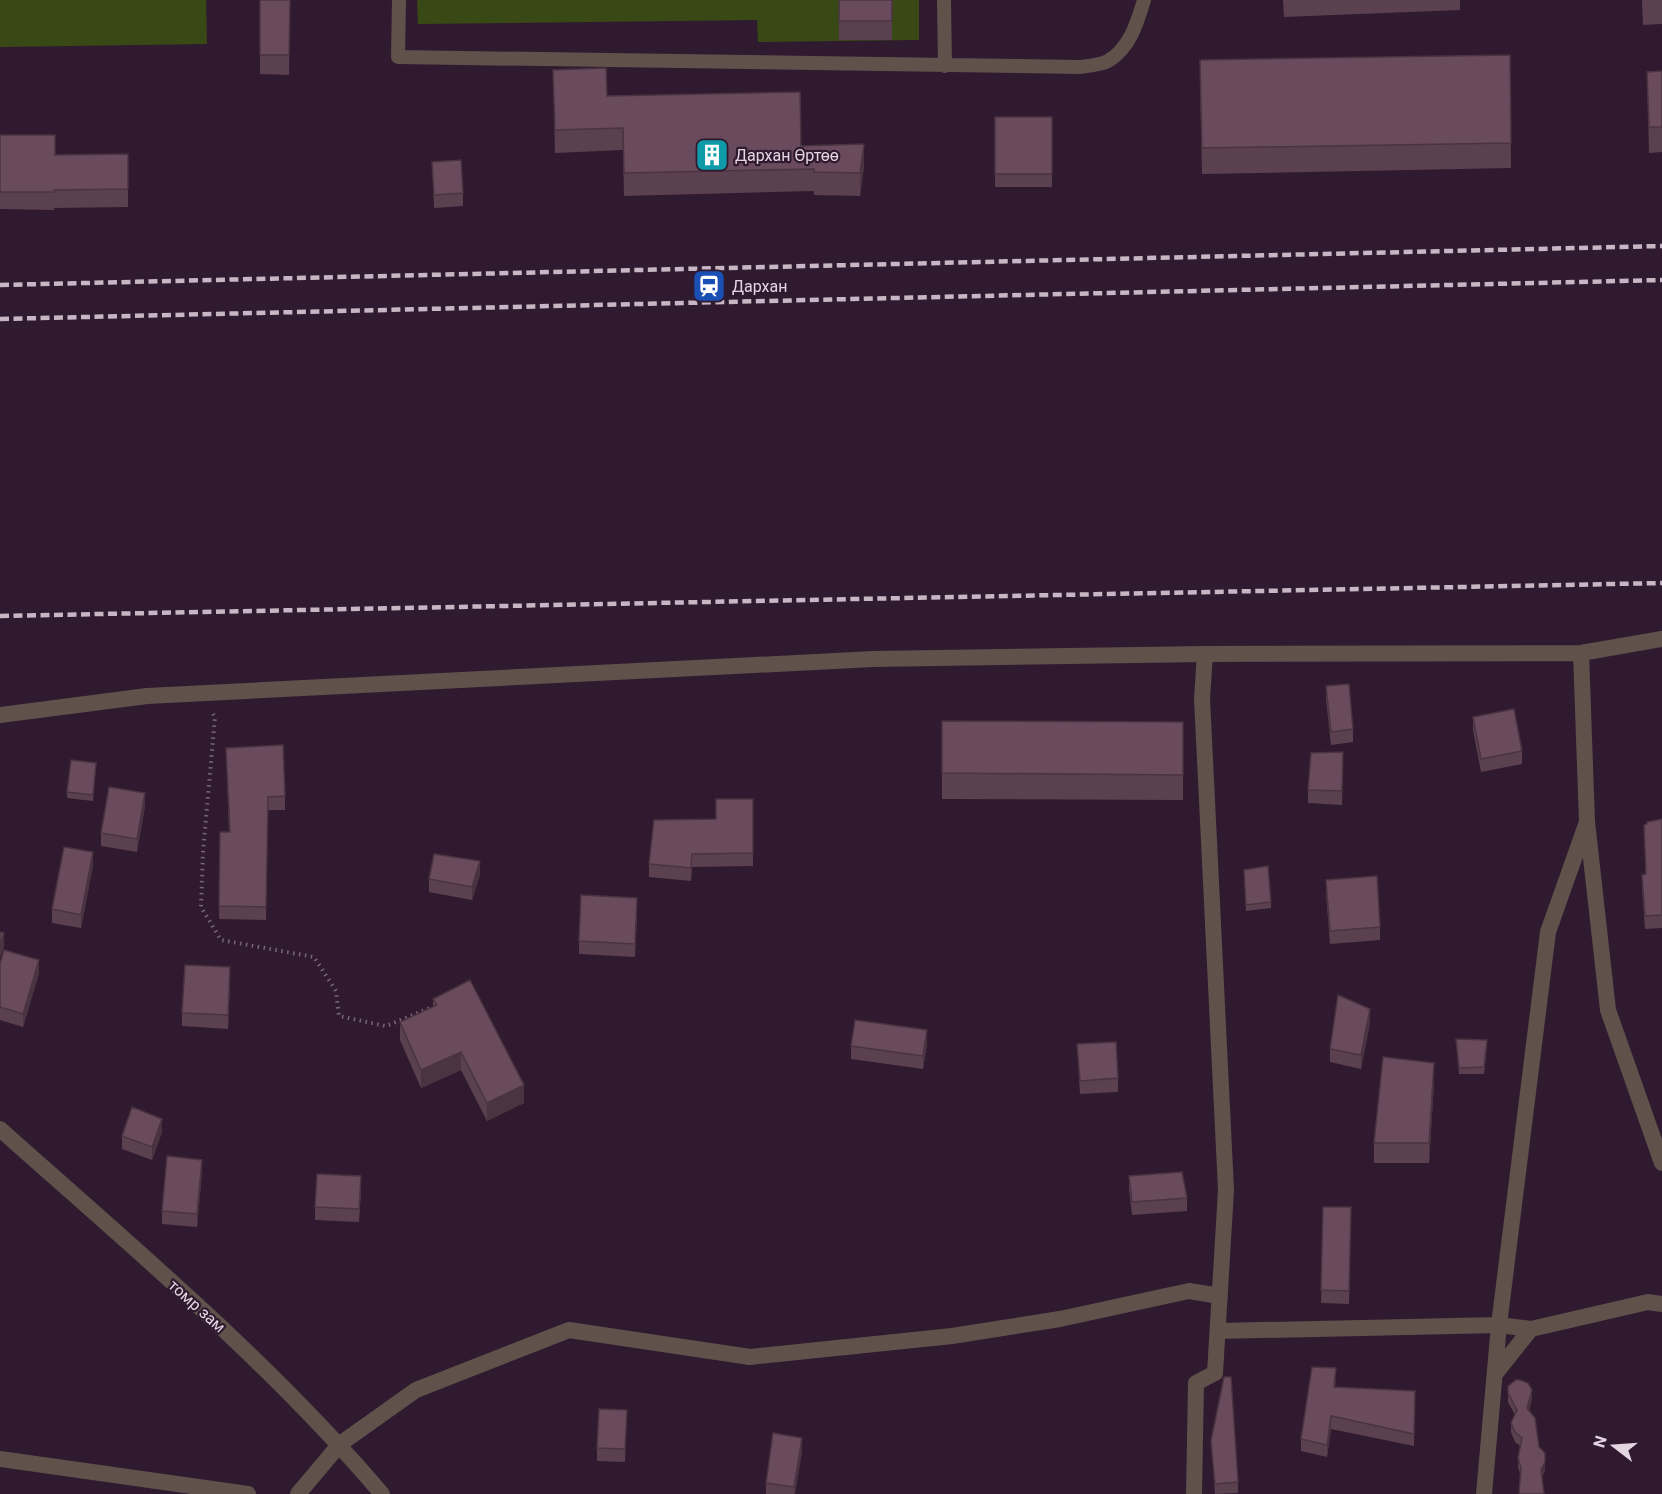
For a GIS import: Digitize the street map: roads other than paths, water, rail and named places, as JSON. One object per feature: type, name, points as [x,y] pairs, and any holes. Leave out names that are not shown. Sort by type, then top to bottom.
[{"type":"street","points":[[0,715],[147,696],[873,659],[1205,654],[1581,653],[1662,639]]},
{"type":"street","points":[[1581,653],[1587,822],[1608,1010],[1662,1162]]},
{"type":"street","points":[[1194,1494],[1196,1383],[1215,1372],[1226,1190],[1202,698],[1205,654]]},
{"type":"street","points":[[1484,1494],[1499,1325],[1548,932],[1587,822]]},
{"type":"street","name":"томр зам","points":[[0,1129],[220,1326],[340,1444],[382,1494]]},
{"type":"street","points":[[298,1494],[340,1444],[416,1390],[568,1330],[750,1357],[952,1336],[1060,1319],[1189,1291],[1220,1296]]},
{"type":"street","points":[[1218,1331],[1499,1325],[1531,1329],[1648,1302],[1662,1304]]},
{"type":"street","points":[[1494,1375],[1531,1329]]},
{"type":"street","points":[[0,1459],[248,1494]]},
{"type":"lane","points":[[399,0],[398,57],[1080,67],[1107,62],[1125,47],[1144,0]]},
{"type":"lane","points":[[944,0],[945,66]]},
{"type":"railway","points":[[0,285],[1662,246]]},
{"type":"railway","points":[[0,319],[1662,280]]},
{"type":"railway","points":[[0,616],[1662,583]]},
{"type":"place","name":"Дархан Өртөө","points":[[712,155]]},
{"type":"place","name":"Дархан","points":[[709,286]]}]
